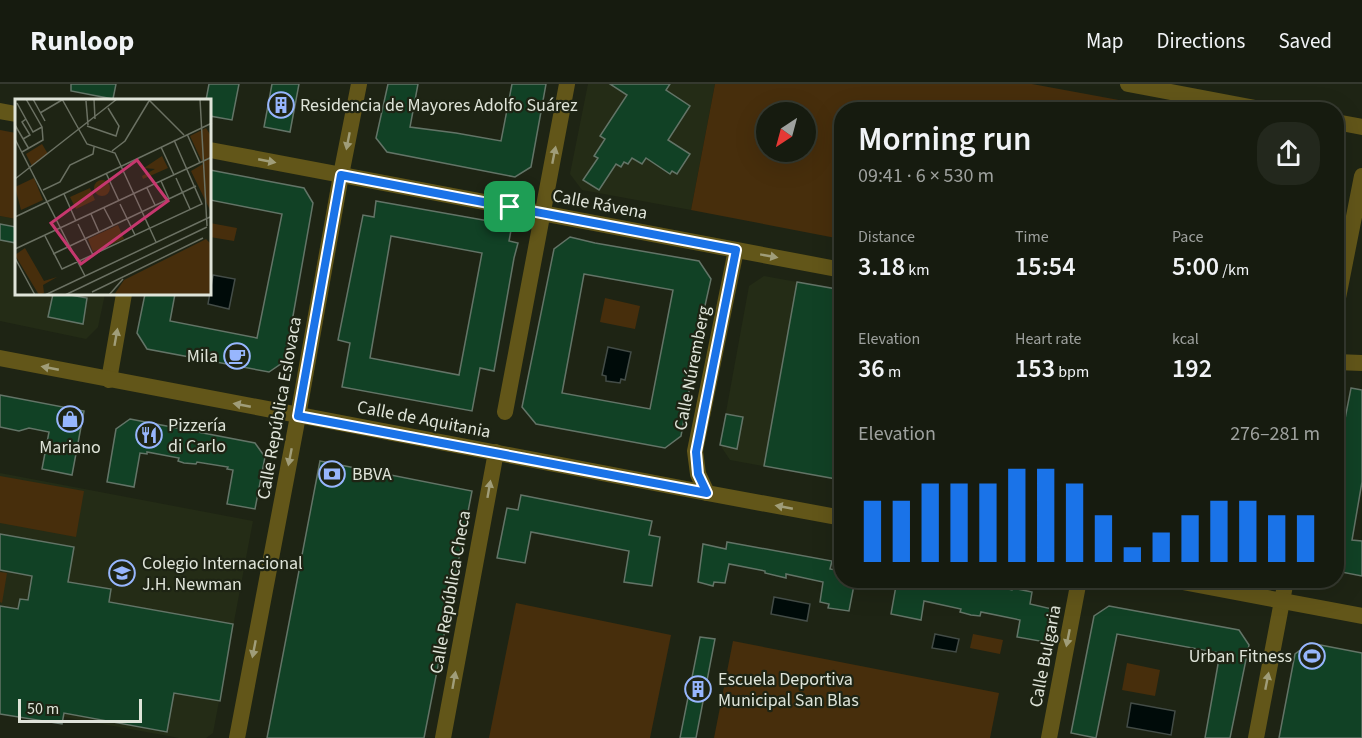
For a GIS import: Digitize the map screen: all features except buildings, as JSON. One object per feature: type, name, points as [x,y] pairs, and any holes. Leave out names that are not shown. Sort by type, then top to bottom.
[{"type":"street","name":"Calle República Eslovaca","points":[[237,738],[359,84]]},
{"type":"street","points":[[505,412],[567,84]]},
{"type":"street","points":[[1128,84],[1224,102]]},
{"type":"street","points":[[1170,102],[1172,92]]},
{"type":"street","points":[[0,111],[15,114]]},
{"type":"street","points":[[1344,124],[1362,127]]},
{"type":"street","name":"Calle Rávena","points":[[212,150],[834,268]]},
{"type":"street","points":[[1344,267],[1362,176]]},
{"type":"street","name":"Calle Núremberg","points":[[707,493],[698,474],[696,452],[736,250]]},
{"type":"street","points":[[109,380],[124,296]]},
{"type":"street","name":"Calle de Aquitania","points":[[0,358],[834,517]]},
{"type":"street","points":[[1344,362],[1362,363]]},
{"type":"street","name":"Calle República Checa","points":[[443,738],[496,452]]},
{"type":"street","name":"Calle Bulgaria","points":[[1049,738],[1077,588]]},
{"type":"street","points":[[1214,588],[1362,616]]},
{"type":"street","points":[[1256,738],[1284,588]]},
{"type":"shaded area","points":[[588,84],[715,84],[691,210],[582,190],[570,174]]},
{"type":"shaded area","points":[[715,84],[1032,84],[1130,102],[834,102],[834,238],[691,210]]},
{"type":"shaded area","points":[[0,130],[15,133],[15,219],[0,216]]},
{"type":"shaded area","points":[[0,216],[15,219],[15,296],[105,296],[98,327],[86,339],[0,321]]},
{"type":"shaded area","points":[[212,223],[237,228],[234,241],[212,237]]},
{"type":"shaded area","points":[[213,275],[235,279],[229,309],[208,304],[209,296],[212,296]]},
{"type":"shaded area","points":[[764,276],[834,289],[834,479],[730,460],[720,445],[749,286]]},
{"type":"shaded area","points":[[605,298],[640,306],[635,329],[600,322]]},
{"type":"shaded area","points":[[608,347],[631,352],[625,380],[621,379],[620,383],[606,381],[606,376],[602,375]]},
{"type":"shaded area","name":"Colegio Internacional J.H. Newman","points":[[0,473],[253,521],[213,733],[206,738],[179,738],[64,717],[62,724],[0,714]]},
{"type":"shaded area","points":[[0,476],[84,491],[76,537],[0,523]]},
{"type":"shaded area","points":[[0,572],[7,573],[2,603],[0,602]]},
{"type":"shaded area","points":[[774,597],[810,604],[807,621],[771,614]]},
{"type":"shaded area","points":[[516,603],[671,635],[650,738],[489,738]]},
{"type":"shaded area","points":[[935,634],[959,639],[956,652],[932,648]]},
{"type":"shaded area","points":[[973,634],[1003,640],[1000,654],[970,648]]},
{"type":"shaded area","points":[[733,641],[999,693],[990,738],[714,738]]},
{"type":"shaded area","points":[[1127,663],[1160,670],[1155,696],[1122,690]]},
{"type":"shaded area","points":[[1131,703],[1175,711],[1171,735],[1127,727]]},
{"type":"place","name":"Residencia de Mayores Adolfo Suárez","points":[[281,105]]},
{"type":"place","name":"Mila","points":[[237,356]]},
{"type":"place","name":"Mariano","points":[[70,419]]},
{"type":"place","name":"Pizzería di Carlo","points":[[149,435]]},
{"type":"place","name":"BBVA","points":[[332,474]]},
{"type":"place","name":"Colegio Internacional J.H. Newman","points":[[122,573]]},
{"type":"place","name":"Urban Fitness","points":[[1312,656]]},
{"type":"place","name":"Escuela Deportiva Municipal San Blas","points":[[698,689]]},
{"type":"route","points":[[341,175],[510,207],[736,250],[696,452],[698,474],[707,493],[298,416],[341,175]]}]
